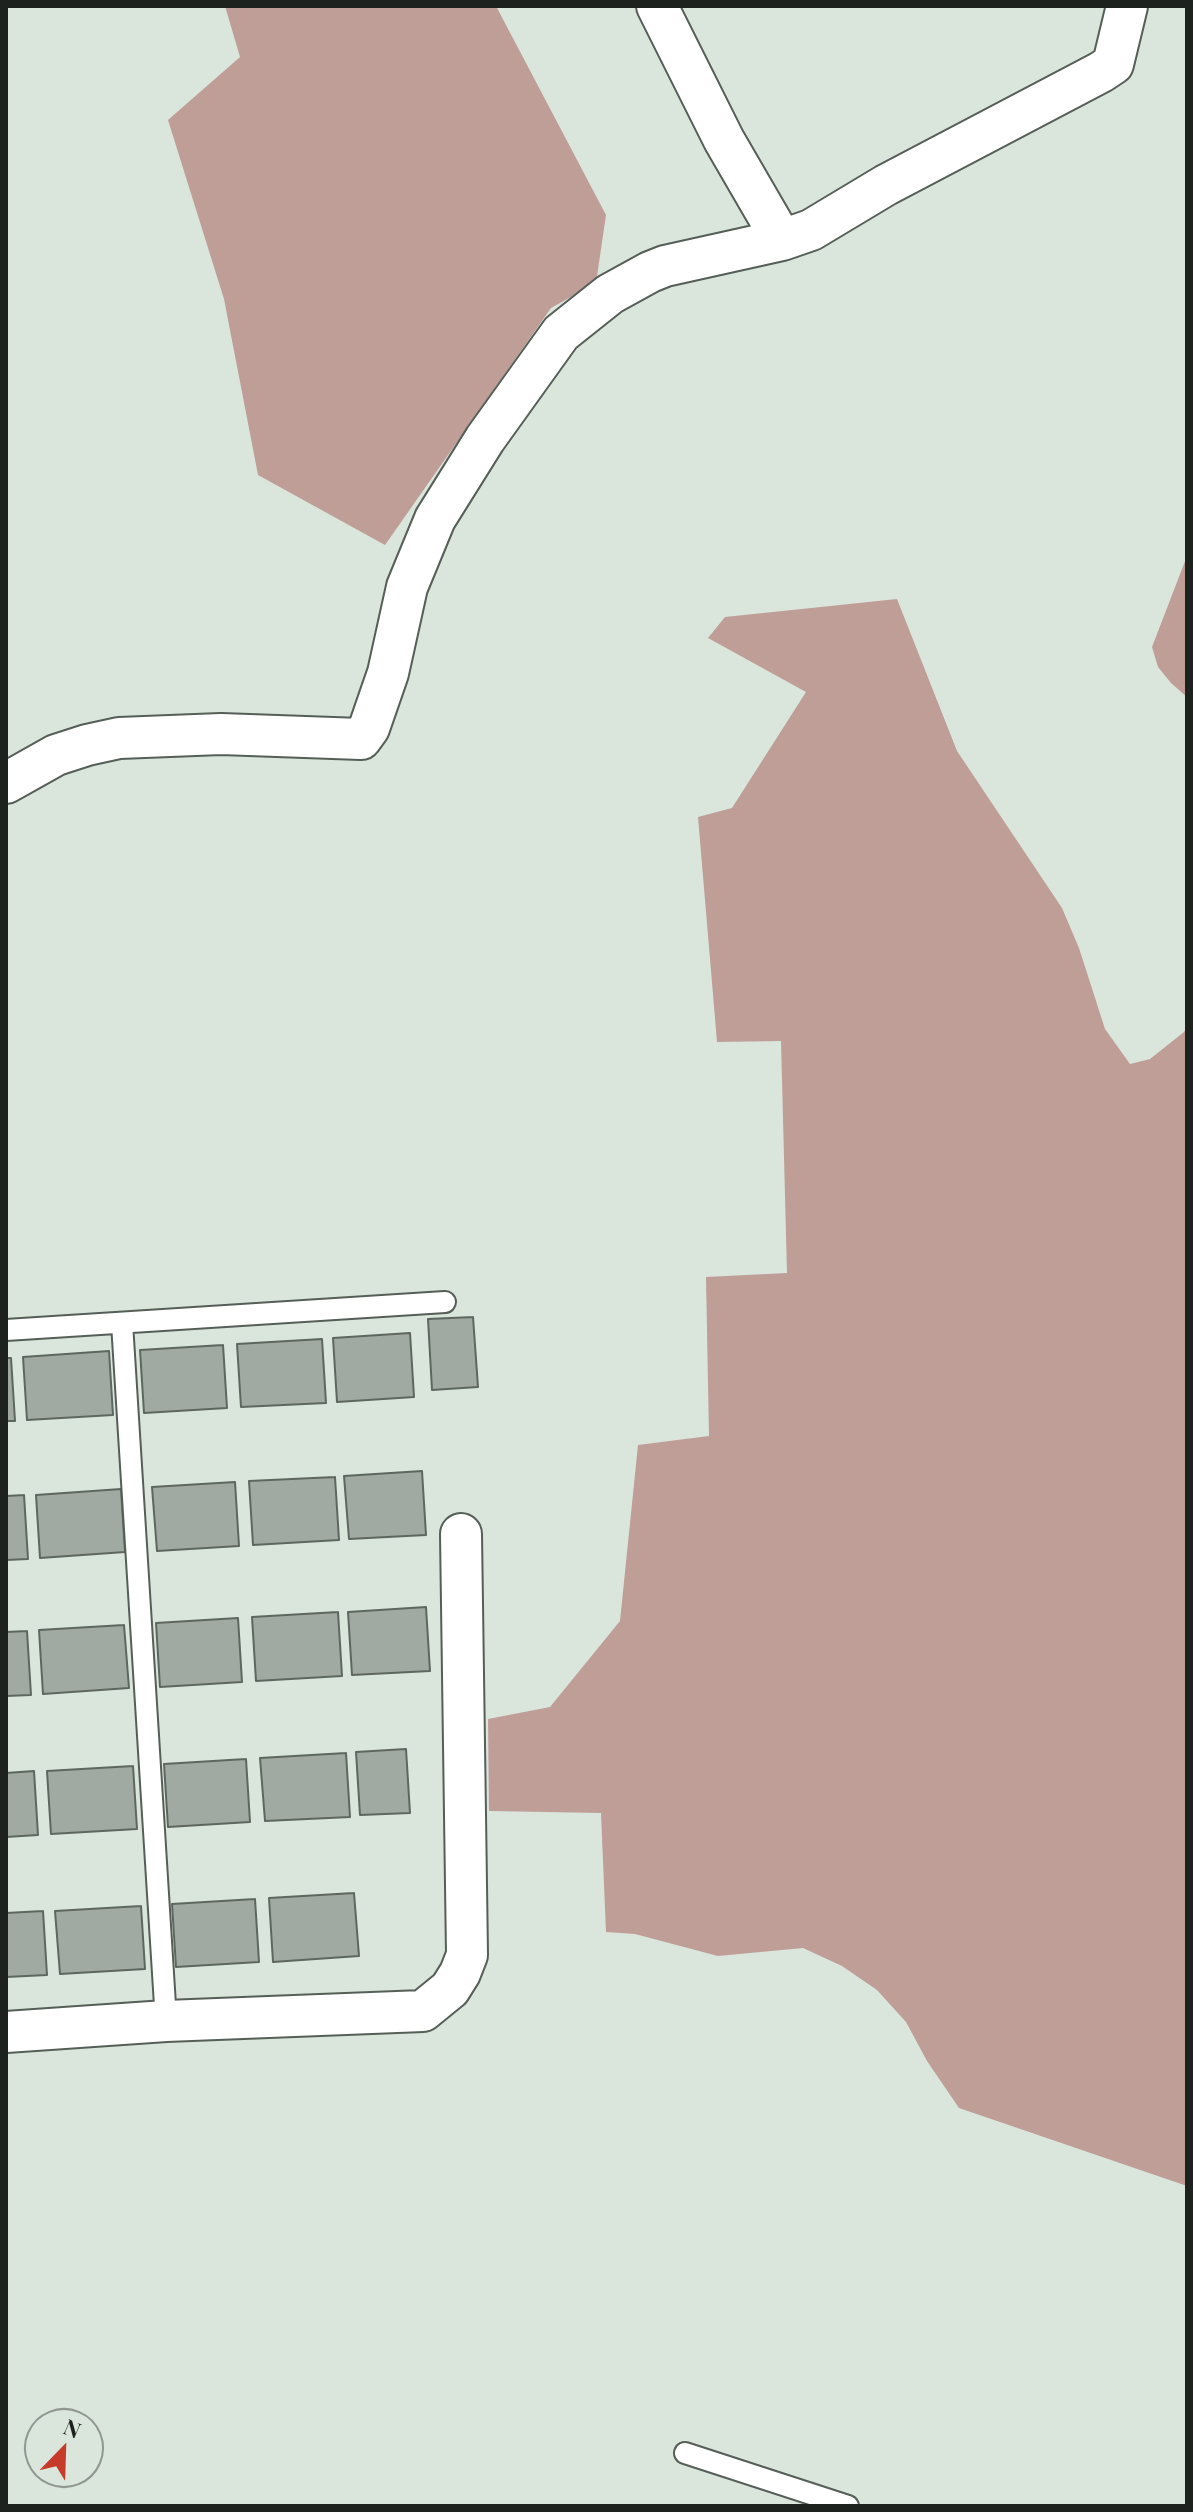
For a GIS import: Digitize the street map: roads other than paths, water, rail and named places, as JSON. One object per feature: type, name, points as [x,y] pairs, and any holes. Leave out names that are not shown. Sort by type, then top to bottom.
[{"type":"street","points":[[657,6],[724,140],[782,240]]},
{"type":"street","points":[[6,783],[56,755],[119,738],[221,734],[361,739],[369,728],[388,673],[407,587],[435,519],[485,439],[561,333],[610,294],[650,272],[782,240],[835,218],[886,185],[1101,72],[1113,64],[1127,6]]},
{"type":"street","points":[[6,2032],[166,2021],[423,2011],[450,1989],[467,1955],[461,1534]]},
{"type":"lane","points":[[6,1330],[445,1302]]},
{"type":"lane","points":[[122,1323],[166,2021]]},
{"type":"lane","points":[[685,2453],[848,2506]]}]
